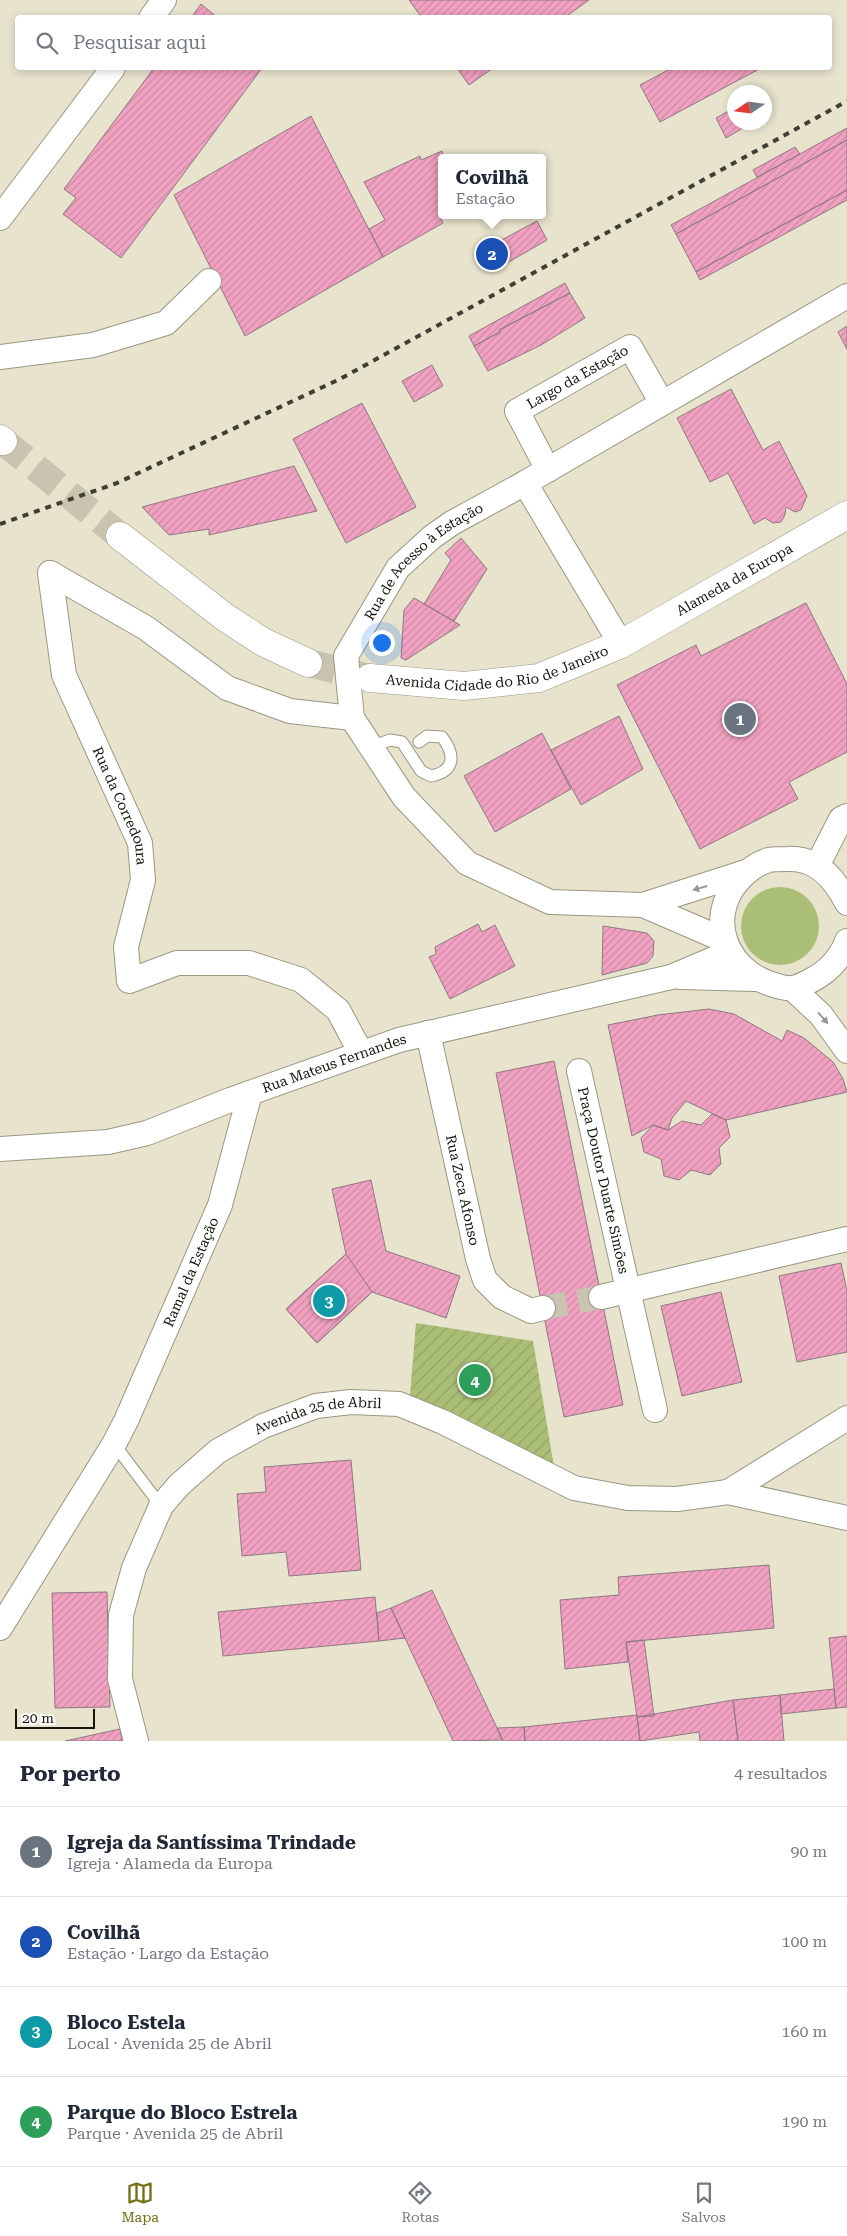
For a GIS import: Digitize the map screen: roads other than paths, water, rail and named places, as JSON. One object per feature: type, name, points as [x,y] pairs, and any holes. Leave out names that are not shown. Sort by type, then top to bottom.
[{"type":"main road","name":"Alameda da Europa","points":[[621,644],[847,515]]},
{"type":"main road","points":[[120,536],[226,618],[262,642],[308,663]]},
{"type":"main road","name":"Avenida Cidade do Rio de Janeiro","points":[[370,678],[464,686],[540,678],[621,644]]},
{"type":"street","points":[[153,15],[164,0]]},
{"type":"street","points":[[0,218],[111,70]]},
{"type":"street","points":[[0,357],[92,345],[166,323],[209,281]]},
{"type":"street","points":[[621,644],[525,483],[847,296]]},
{"type":"street","name":"Largo da Estação","points":[[548,470],[516,411],[630,346],[662,403]]},
{"type":"street","name":"Rua de Acesso à Estação","points":[[525,483],[452,523],[432,537],[398,568],[346,656],[352,718],[404,798],[467,863],[550,902],[642,906],[746,872]]},
{"type":"street","name":"Rua da Corredoura","points":[[352,718],[290,711],[227,688],[146,628],[50,574],[64,674],[140,843],[142,880],[126,947],[130,981],[177,962],[249,963],[301,980],[338,1010],[361,1053]]},
{"type":"street","points":[[817,866],[841,819],[847,816]]},
{"type":"street","points":[[847,903],[836,882],[817,866],[793,858],[768,860],[746,872],[730,891],[722,915],[727,946],[736,962],[755,979],[794,990],[821,1015],[847,1051]]},
{"type":"street","name":"Rua de Acesso à Estação","points":[[642,906],[727,946]]},
{"type":"street","points":[[794,990],[826,973],[842,954],[847,941]]},
{"type":"street","name":"Rua Mateus Fernandes","points":[[0,1149],[108,1142],[147,1133],[361,1053],[428,1033],[671,976],[727,946]]},
{"type":"street","name":"Rua Mateus Fernandes","points":[[671,976],[755,979]]},
{"type":"street","name":"Rua Zeca Afonso","points":[[428,1033],[478,1259],[485,1280],[502,1297],[531,1311],[543,1308]]},
{"type":"street","name":"Praça Doutor Duarte Simões","points":[[579,1071],[655,1410]]},
{"type":"street","name":"Ramal da Estação","points":[[0,1628],[114,1444],[220,1205],[250,1093]]},
{"type":"street","name":"Praça Doutor Duarte Simões","points":[[629,1290],[847,1239]]},
{"type":"street","points":[[601,1297],[629,1290]]},
{"type":"street","name":"Avenida 25 de Abril","points":[[136,1741],[120,1679],[121,1615],[134,1568],[161,1506],[179,1485],[218,1450],[263,1426],[316,1406],[351,1402],[399,1404],[443,1422],[574,1488],[628,1498],[677,1499],[728,1492],[847,1518]]},
{"type":"street","name":"Avenida 25 de Abril","points":[[728,1492],[847,1418]]},
{"type":"lane","points":[[371,747],[390,740],[402,742],[422,771],[431,776],[440,774],[448,768],[452,758],[449,746],[442,737],[427,736],[419,742]]},
{"type":"lane","points":[[114,1444],[161,1506]]},
{"type":"tunnel","points":[[3,441],[120,536]]},
{"type":"tunnel","points":[[308,663],[370,678]]},
{"type":"tunnel","points":[[543,1308],[601,1297]]},
{"type":"railway","points":[[0,524],[117,483],[340,379],[847,101]]},
{"type":"place","name":"Covilhã","points":[[492,254]]},
{"type":"place","name":"Igreja da Santíssima Trindade","points":[[740,719]]},
{"type":"place","name":"Bloco Estela","points":[[329,1301]]},
{"type":"place","name":"Parque do Bloco Estrela","points":[[475,1380]]}]
